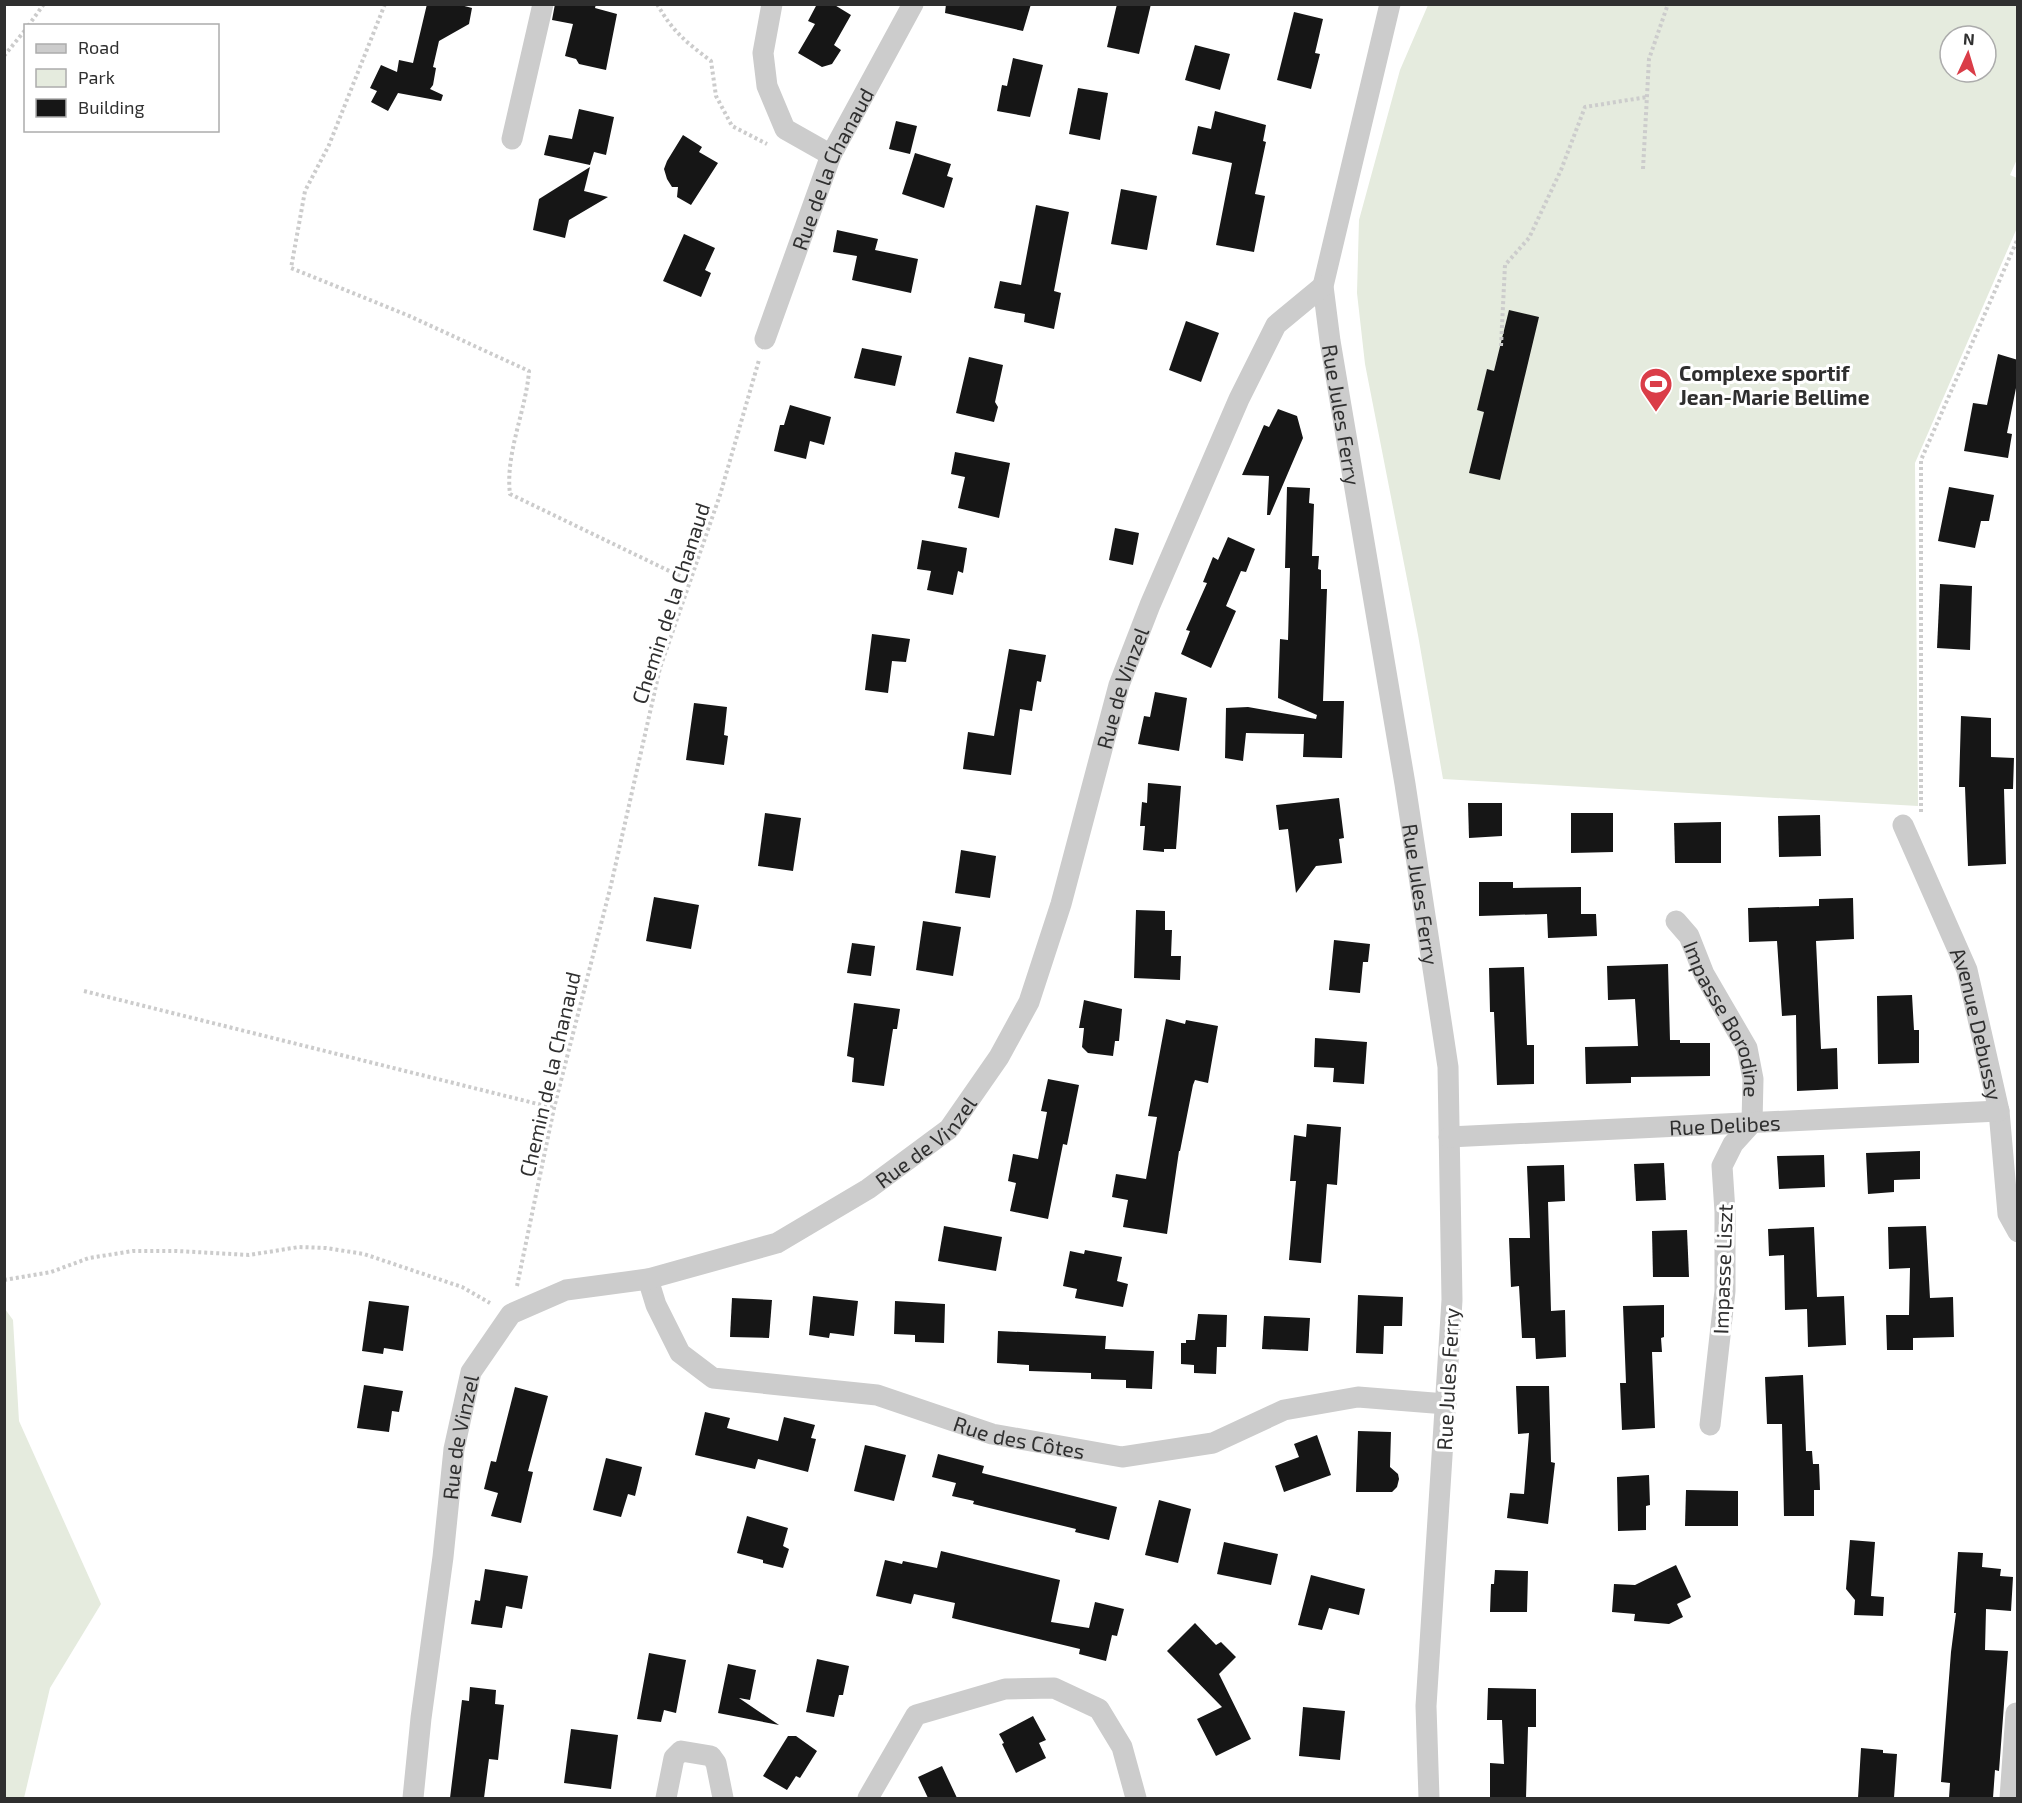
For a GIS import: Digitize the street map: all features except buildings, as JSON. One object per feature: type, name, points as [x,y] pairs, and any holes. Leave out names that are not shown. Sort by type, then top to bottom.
[{"type":"street","points":[[512,139],[543,4]]},
{"type":"street","points":[[772,4],[763,53],[767,87],[785,129],[831,155]]},
{"type":"street","name":"Rue de la Chanaud","points":[[765,339],[831,155],[913,4]]},
{"type":"street","name":"Rue Jules Ferry","points":[[1390,4],[1323,286],[1330,341],[1405,784],[1448,1067],[1452,1299],[1426,1706],[1429,1798]]},
{"type":"street","name":"Rue de Vinzel","points":[[414,1798],[421,1718],[443,1557],[454,1449],[471,1372],[511,1314],[566,1290],[648,1279],[777,1243],[868,1189],[949,1129],[999,1057],[1029,1002],[1061,904],[1119,685],[1150,605],[1239,399],[1276,325],[1323,286]]},
{"type":"street","name":"Avenue Debussy","points":[[1904,825],[1967,970],[1999,1111],[2008,1214],[2018,1232]]},
{"type":"street","name":"Impasse Borodine","points":[[1676,921],[1689,936],[1704,974],[1747,1048],[1753,1079],[1752,1123]]},
{"type":"street","name":"Rue Delibes","points":[[1449,1137],[1999,1111]]},
{"type":"street","name":"Impasse Liszt","points":[[1710,1425],[1725,1291],[1725,1212],[1722,1166],[1732,1144],[1752,1123]]},
{"type":"street","name":"Rue des Côtes","points":[[648,1279],[656,1305],[680,1353],[713,1378],[877,1395],[992,1434],[1122,1457],[1213,1443],[1284,1410],[1358,1397],[1446,1404]]},
{"type":"street","points":[[868,1798],[916,1715],[1005,1689],[1054,1688],[1099,1709],[1122,1747],[1136,1798]]},
{"type":"street","points":[[2010,1798],[2016,1713]]},
{"type":"street","points":[[666,1798],[674,1758],[681,1751],[711,1756],[716,1763],[723,1798]]},
{"type":"path","points":[[29,24],[44,4]]},
{"type":"path","points":[[385,4],[329,145],[304,190],[291,268],[407,315],[529,371],[508,482],[510,494],[690,581]]},
{"type":"path","points":[[657,4],[669,25],[688,44],[711,60],[716,96],[732,126],[772,146]]},
{"type":"path","points":[[1643,169],[1650,59],[1668,4]]},
{"type":"path","points":[[4,56],[24,31]]},
{"type":"path","points":[[1500,346],[1505,265],[1528,238],[1561,170],[1585,107],[1647,97]]},
{"type":"path","points":[[1904,825],[1922,811],[1921,460],[2018,238]]},
{"type":"path","name":"Chemin de la Chanaud","points":[[511,1314],[554,1108],[611,885],[660,668],[720,495],[765,339]]},
{"type":"path","points":[[84,991],[554,1108]]},
{"type":"path","points":[[4,1280],[51,1272],[89,1258],[133,1251],[249,1255],[299,1247],[326,1248],[364,1254],[462,1287],[511,1314]]},
{"type":"green space","name":"Complexe sportif Jean-Marie Bellime","points":[[1428,5],[2017,5],[2018,157],[2010,175],[2017,178],[2017,228],[1915,463],[1918,806],[1443,779],[1418,635],[1365,364],[1357,293],[1359,220],[1400,70]]},
{"type":"green space","points":[[5,1309],[13,1320],[19,1421],[101,1604],[50,1688],[24,1798],[4,1798]]},
{"type":"place","name":"Complexe sportif Jean-Marie Bellime","points":[[1656,413]]}]
